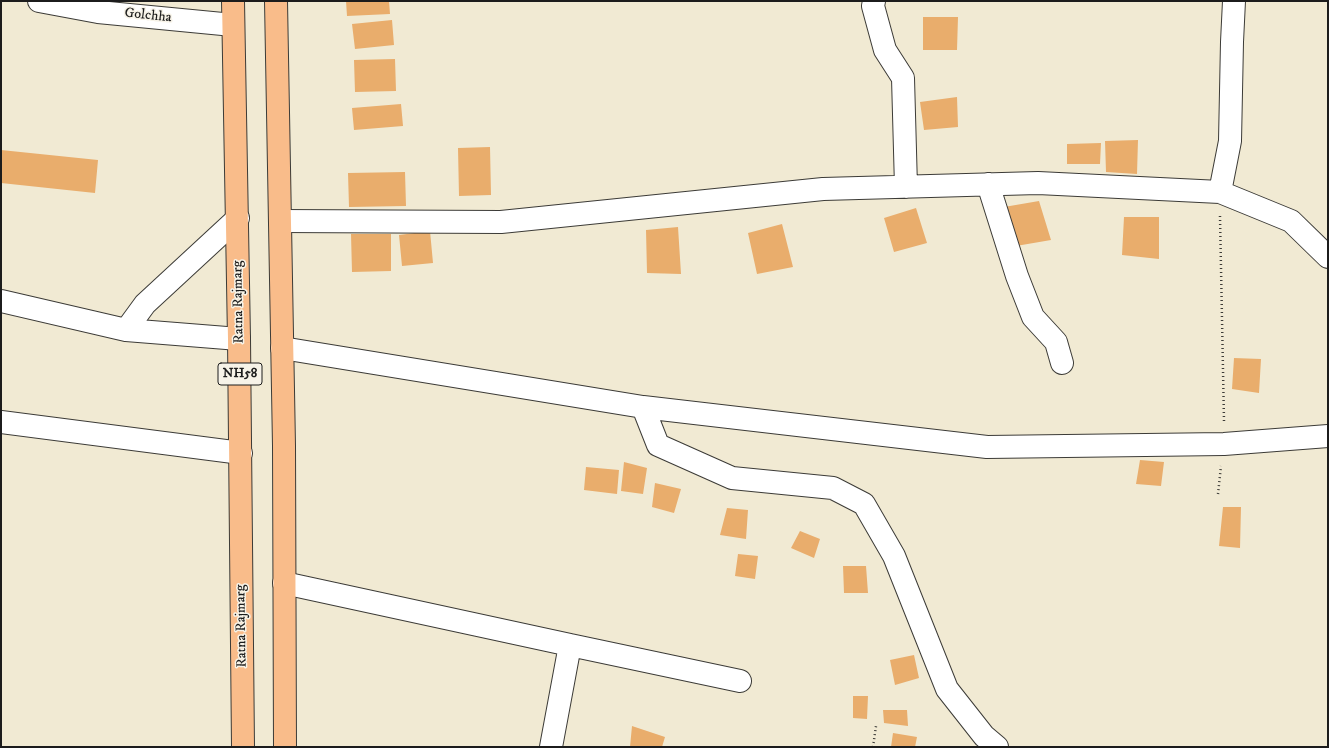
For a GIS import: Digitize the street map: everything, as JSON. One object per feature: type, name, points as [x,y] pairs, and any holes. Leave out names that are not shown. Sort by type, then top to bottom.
[{"type":"highway","name":"Ratna Rajmarg","points":[[233,1],[240,339],[243,747]]},
{"type":"highway","name":"NH58","points":[[276,1],[282,348],[285,747]]},
{"type":"street","name":"Golchha","points":[[39,1],[98,12],[233,25]]},
{"type":"street","points":[[874,1],[873,6],[885,50],[903,78],[906,187]]},
{"type":"street","points":[[1220,192],[1230,141],[1234,1]]},
{"type":"street","points":[[280,221],[501,222],[823,189],[1038,183],[1220,192],[1292,221],[1328,257]]},
{"type":"street","points":[[988,184],[1017,276],[1033,317],[1056,342],[1062,363]]},
{"type":"street","points":[[126,330],[145,304],[238,218]]},
{"type":"street","points":[[1,301],[126,330],[240,339]]},
{"type":"street","points":[[282,348],[643,407],[987,447],[1224,444],[1328,436]]},
{"type":"street","points":[[643,407],[658,445],[732,478],[833,488],[864,504],[894,556],[948,689],[984,736],[997,747]]},
{"type":"street","points":[[1,422],[241,452]]},
{"type":"street","points":[[284,583],[740,681]]},
{"type":"street","points":[[551,747],[570,645]]},
{"type":"path","points":[[1218,494],[1224,444],[1220,192]]},
{"type":"path","points":[[873,747],[876,726]]},
{"type":"building","points":[[346,1],[389,1],[390,14],[347,16]]},
{"type":"building","points":[[923,17],[958,17],[957,50],[923,50]]},
{"type":"building","points":[[392,20],[394,45],[355,49],[352,24]]},
{"type":"building","points":[[395,59],[396,91],[355,92],[354,60]]},
{"type":"building","points":[[957,97],[958,127],[924,130],[920,102]]},
{"type":"building","points":[[401,104],[403,126],[354,130],[352,108]]},
{"type":"building","points":[[1138,140],[1137,174],[1106,172],[1105,141]]},
{"type":"building","points":[[1101,143],[1100,164],[1067,164],[1067,144]]},
{"type":"building","points":[[490,147],[491,195],[459,196],[458,148]]},
{"type":"building","points":[[1,150],[98,160],[95,193],[1,183]]},
{"type":"building","points":[[405,172],[406,206],[349,207],[348,173]]},
{"type":"building","points":[[1039,201],[1051,240],[1016,246],[1004,207]]},
{"type":"building","points":[[916,208],[927,243],[894,252],[884,218]]},
{"type":"building","points":[[1124,217],[1159,217],[1159,259],[1122,255]]},
{"type":"building","points":[[782,224],[793,267],[757,274],[748,233]]},
{"type":"building","points":[[678,227],[681,274],[647,273],[646,230]]},
{"type":"building","points":[[430,231],[433,263],[402,266],[399,235]]},
{"type":"building","points":[[351,234],[391,234],[391,271],[352,272]]},
{"type":"building","points":[[1234,358],[1261,359],[1259,393],[1232,389]]},
{"type":"building","points":[[1140,460],[1164,462],[1161,486],[1136,484]]},
{"type":"building","points":[[624,462],[647,468],[643,494],[621,491]]},
{"type":"building","points":[[586,467],[619,470],[617,494],[584,490]]},
{"type":"building","points":[[655,483],[681,489],[674,513],[652,507]]},
{"type":"building","points":[[1223,507],[1241,507],[1240,548],[1219,546]]},
{"type":"building","points":[[727,508],[748,510],[746,539],[720,535]]},
{"type":"building","points":[[800,531],[820,539],[814,558],[791,548]]},
{"type":"building","points":[[738,554],[758,556],[755,579],[735,576]]},
{"type":"building","points":[[843,566],[866,566],[868,593],[844,593]]},
{"type":"building","points":[[914,655],[919,678],[895,685],[890,660]]},
{"type":"building","points":[[853,696],[868,696],[867,719],[853,718]]},
{"type":"building","points":[[883,710],[907,710],[908,726],[884,723]]},
{"type":"building","points":[[632,726],[665,737],[662,747],[630,747]]},
{"type":"building","points":[[893,733],[917,737],[915,747],[891,747]]}]
